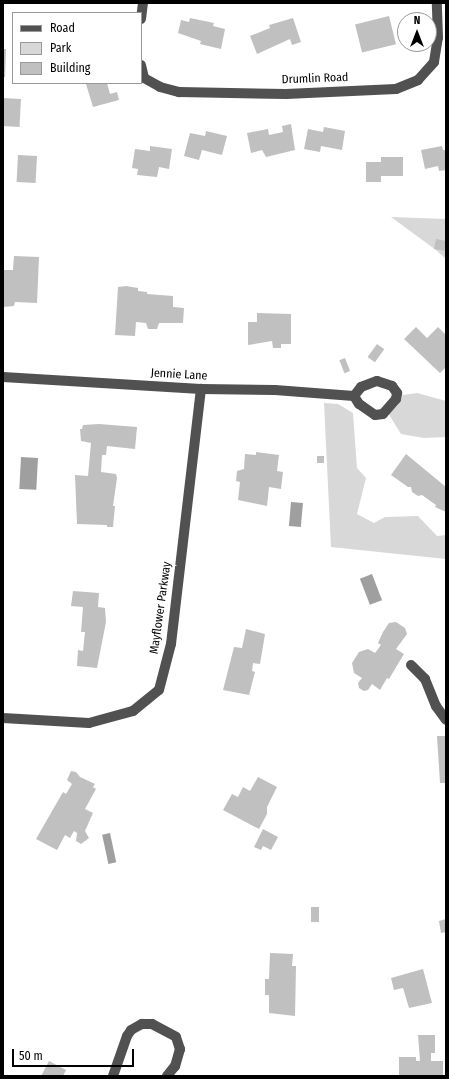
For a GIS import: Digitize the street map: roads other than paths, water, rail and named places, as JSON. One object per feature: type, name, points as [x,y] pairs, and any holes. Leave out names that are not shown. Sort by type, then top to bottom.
[{"type":"street","name":"Drumlin Road","points":[[142,69],[144,78],[160,87],[178,92],[286,94],[396,89],[418,80],[434,62],[438,38],[436,3]]},
{"type":"street","name":"Jennie Lane","points":[[3,377],[202,389],[275,390],[354,396]]},
{"type":"street","name":"Mayflower Parkway","points":[[3,718],[88,723],[133,711],[159,690],[171,644],[202,389]]},
{"type":"street","points":[[411,665],[422,675],[436,706],[446,720]]},
{"type":"street","points":[[113,1076],[127,1036],[142,1024],[152,1024],[176,1037],[180,1049],[175,1066],[167,1076]]}]
